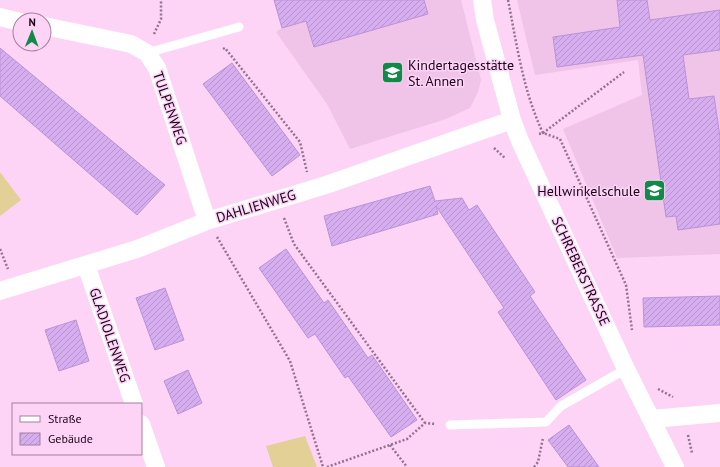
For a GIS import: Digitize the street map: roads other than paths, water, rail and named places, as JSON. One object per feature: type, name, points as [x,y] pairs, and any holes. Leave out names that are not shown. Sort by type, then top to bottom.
[{"type":"street","name":"SCHREBERSTRASSE","points":[[482,0],[485,20],[512,120],[626,369],[675,467]]},
{"type":"street","points":[[0,17],[12,20]]},
{"type":"street","name":"TULPENWEG","points":[[52,28],[132,44],[147,53],[157,68],[207,221]]},
{"type":"street","name":"DAHLIENWEG","points":[[0,291],[138,249],[207,221],[310,190],[512,120]]},
{"type":"street","name":"GLADIOLENWEG","points":[[86,265],[134,403]]},
{"type":"street","points":[[652,419],[720,412]]},
{"type":"street","points":[[142,427],[156,467]]},
{"type":"lane","points":[[147,53],[239,27]]},
{"type":"lane","points":[[450,425],[546,422],[561,406],[626,369]]},
{"type":"place","name":"Kindertagesstätte St. Annen","points":[[392,73]]},
{"type":"place","name":"Hellwinkelschule","points":[[655,191]]}]
